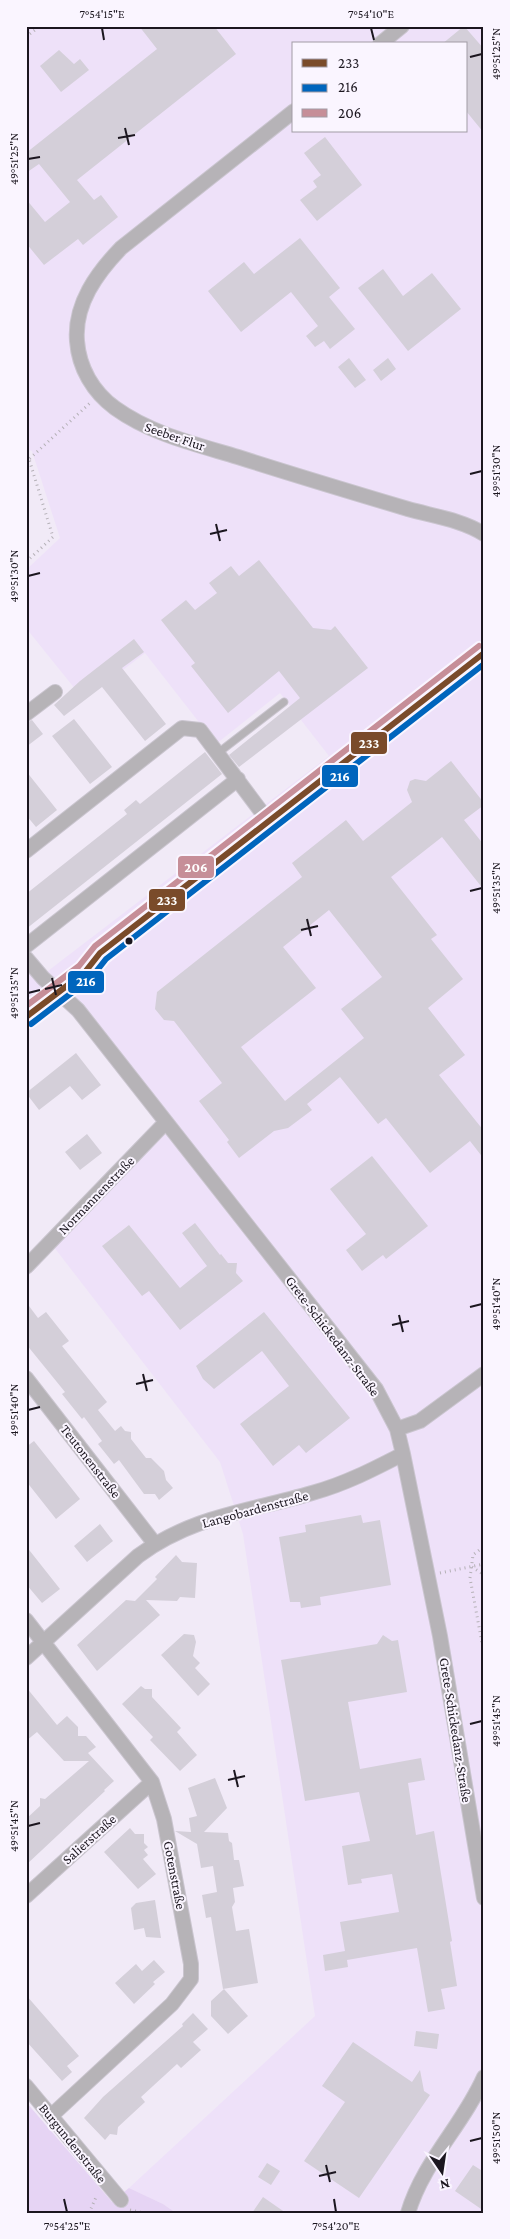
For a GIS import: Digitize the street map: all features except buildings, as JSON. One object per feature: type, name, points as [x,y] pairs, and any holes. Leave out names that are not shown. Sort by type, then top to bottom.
[{"type":"street","points":[[382,42],[402,26]]},
{"type":"street","name":"Seeber Flur","points":[[292,113],[121,248],[102,267],[85,298],[76,332],[83,370],[99,394],[121,412],[155,431],[340,489],[461,524],[484,534]]},
{"type":"street","points":[[26,1017],[85,972],[100,953],[484,653]]},
{"type":"street","points":[[26,714],[55,692]]},
{"type":"street","points":[[26,851],[182,728],[200,730],[269,822]]},
{"type":"street","points":[[26,946],[238,779]]},
{"type":"street","name":"Grete-Schickedanz-Straße","points":[[26,958],[43,978],[78,1010],[376,1389],[397,1429],[404,1454],[440,1636],[481,1866],[484,1898]]},
{"type":"street","name":"Normannenstraße","points":[[26,1267],[166,1122]]},
{"type":"street","points":[[397,1429],[420,1420],[484,1374]]},
{"type":"street","name":"Teutonenstraße","points":[[26,1378],[155,1544]]},
{"type":"street","name":"Langobardenstraße","points":[[26,1658],[138,1556],[155,1544],[216,1516],[284,1501],[337,1486],[404,1454]]},
{"type":"street","name":"Gotenstraße","points":[[26,1620],[152,1782],[164,1819],[191,1964],[191,1979],[172,2004],[51,2116]]},
{"type":"street","name":"Salierstraße","points":[[26,1896],[152,1782]]},
{"type":"street","points":[[408,2213],[423,2175],[474,2096],[484,2077]]},
{"type":"street","name":"Burgundenstraße","points":[[26,2086],[121,2200]]},
{"type":"lane","points":[[218,753],[284,702]]},
{"type":"path","points":[[26,37],[40,26]]},
{"type":"path","points":[[26,562],[53,537],[27,460],[99,394]]},
{"type":"path","points":[[483,1546],[474,1555],[470,1578],[484,1654]]},
{"type":"path","points":[[428,1575],[484,1564]]},
{"type":"path","points":[[472,1567],[484,1575]]},
{"type":"shaded area","points":[[28,26],[484,26],[484,2213],[176,2213],[163,2204],[129,2188],[315,2016],[243,1534],[220,1462],[50,1242],[166,1122],[60,992],[26,1017],[26,952],[44,974],[329,756],[280,693],[216,744],[145,653],[84,700],[26,628],[26,570],[60,538],[32,451],[26,449],[26,28]]},
{"type":"shaded area","points":[[26,2102],[112,2202],[129,2188],[163,2204],[176,2213],[26,2213]]},
{"type":"transit line","name":"206","points":[[26,1006],[79,966],[95,946],[479,646]]},
{"type":"transit line","name":"233","points":[[26,1017],[85,972],[100,953],[484,653]]},
{"type":"transit line","name":"216","points":[[31,1024],[91,978],[106,959],[484,664]]}]
